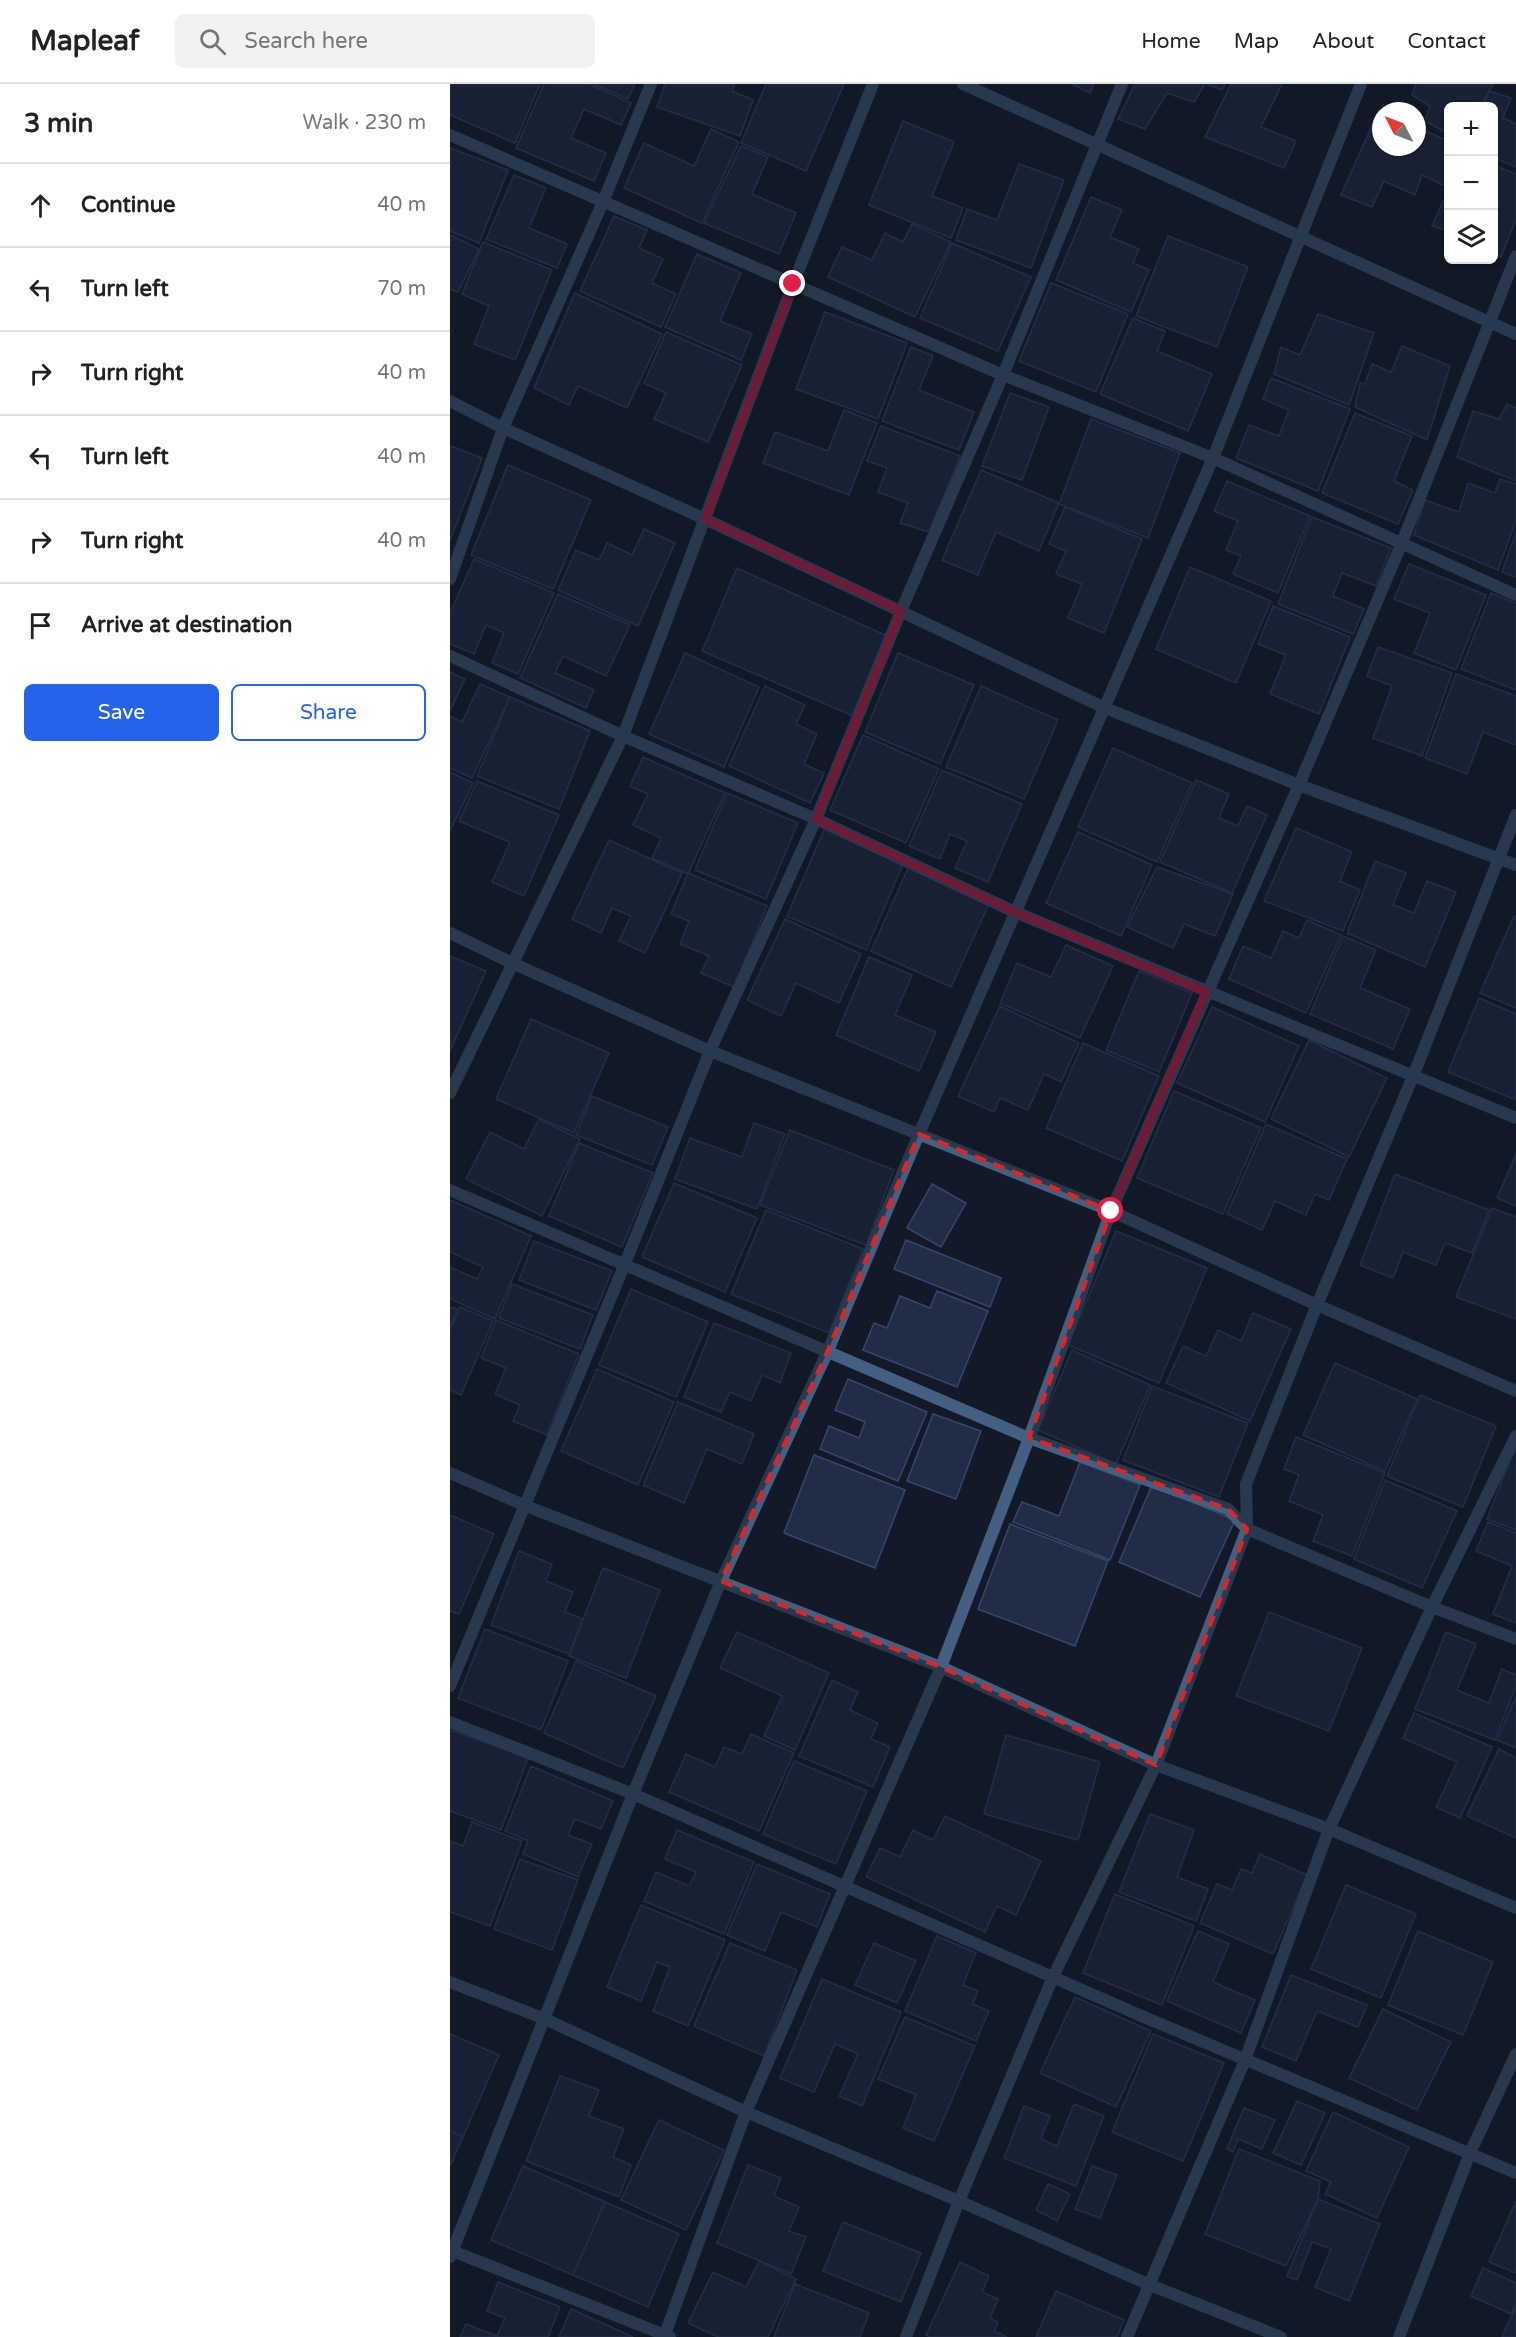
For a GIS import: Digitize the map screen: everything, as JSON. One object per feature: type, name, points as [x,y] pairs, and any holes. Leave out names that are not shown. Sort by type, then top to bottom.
[{"type":"street","points":[[450,579],[504,428],[603,202],[651,84]]},
{"type":"street","points":[[450,1094],[623,735],[793,284],[873,84]]},
{"type":"street","points":[[963,84],[1516,334]]},
{"type":"street","points":[[450,1686],[526,1506],[710,1051],[816,819],[901,611],[1003,375],[1095,145],[1122,84]]},
{"type":"street","points":[[1361,84],[1213,458],[826,1353],[721,1581],[633,1794],[451,2252],[667,2336],[746,2112],[940,1667],[1029,1438],[1111,1211],[1299,785],[1401,545],[1516,256]]},
{"type":"street","points":[[450,135],[1003,375],[1213,458],[1401,545],[1516,595]]},
{"type":"street","points":[[450,401],[1105,708],[1299,785],[1516,865]]},
{"type":"street","points":[[450,656],[816,819],[1015,912],[1206,992],[1414,1074],[1516,1118]]},
{"type":"street","points":[[906,2337],[959,2202],[1053,1977],[1156,1765],[1247,1529],[1246,1485],[1317,1305],[1414,1074],[1516,815]]},
{"type":"street","points":[[450,933],[710,1051],[1111,1211],[1317,1305],[1516,1391]]},
{"type":"street","points":[[450,1190],[1029,1438],[1228,1509],[1247,1529],[1432,1607],[1516,1639]]},
{"type":"street","points":[[1127,2337],[1245,2060],[1329,1828],[1432,1607],[1516,1436]]},
{"type":"street","points":[[450,1473],[526,1506],[940,1667],[1156,1765],[1329,1828],[1516,1908]]},
{"type":"street","points":[[450,1722],[633,1794],[1245,2060],[1516,2173]]},
{"type":"street","points":[[450,1982],[545,2019],[746,2112],[1150,2285],[1281,2337]]},
{"type":"street","points":[[1399,2337],[1470,2153],[1516,2054]]},
{"type":"highlighted area","points":[[919,1134],[1111,1211],[1029,1438],[1228,1509],[1247,1529],[1156,1765],[941,1667],[721,1581],[827,1353]]},
{"type":"building","points":[[450,84],[540,84],[515,143],[450,115]]},
{"type":"building","points":[[544,84],[589,84],[631,103],[621,125],[584,109],[571,138],[606,153],[594,181],[516,148]]},
{"type":"building","points":[[594,84],[635,84],[628,99]]},
{"type":"building","points":[[665,84],[735,84],[732,91],[753,100],[740,136],[657,107]]},
{"type":"building","points":[[766,84],[844,84],[806,171],[741,143]]},
{"type":"building","points":[[1072,84],[1094,84],[1090,93]]},
{"type":"building","points":[[1135,84],[1205,84],[1194,102],[1167,93],[1145,129],[1118,119]]},
{"type":"building","points":[[1206,84],[1225,84],[1222,90]]},
{"type":"building","points":[[1231,84],[1282,84],[1261,127],[1296,141],[1284,168],[1205,137]]},
{"type":"building","points":[[1416,84],[1493,84],[1483,102],[1444,102],[1444,132],[1426,122],[1430,106],[1412,95]]},
{"type":"building","points":[[1489,91],[1511,98],[1503,118],[1516,124],[1516,167],[1498,160],[1498,102],[1485,102]]},
{"type":"building","points":[[903,121],[954,142],[932,196],[963,208],[951,238],[869,205]]},
{"type":"building","points":[[1372,126],[1372,156],[1426,156],[1426,131],[1444,139],[1443,185],[1422,175],[1415,195],[1384,181],[1372,207],[1341,195]]},
{"type":"building","points":[[711,129],[739,142],[702,223],[624,188],[644,143],[694,166]]},
{"type":"building","points":[[741,146],[768,157],[752,194],[796,213],[779,254],[704,223]]},
{"type":"building","points":[[450,148],[508,170],[479,243],[450,231]]},
{"type":"building","points":[[1019,164],[1064,180],[1031,268],[956,240],[967,209],[997,220]]},
{"type":"building","points":[[1498,167],[1516,174],[1516,219],[1501,257],[1498,255],[1498,207],[1500,203],[1498,202]]},
{"type":"building","points":[[514,175],[546,188],[529,228],[567,244],[557,268],[486,239]]},
{"type":"building","points":[[1091,197],[1122,210],[1110,237],[1139,249],[1133,263],[1149,270],[1131,312],[1056,280]]},
{"type":"building","points":[[1444,199],[1444,230],[1432,226]]},
{"type":"building","points":[[614,216],[647,230],[639,248],[663,259],[652,283],[676,294],[661,327],[580,291]]},
{"type":"building","points":[[912,224],[951,242],[915,317],[828,277],[842,247],[872,260],[885,233],[903,242]]},
{"type":"building","points":[[450,235],[479,249],[458,292],[450,289]]},
{"type":"building","points":[[1168,236],[1248,267],[1217,347],[1136,316]]},
{"type":"building","points":[[483,242],[552,270],[515,360],[474,344],[489,306],[462,294]]},
{"type":"building","points":[[952,243],[1031,277],[998,351],[920,318]]},
{"type":"building","points":[[697,254],[741,273],[720,321],[752,334],[741,360],[665,327]]},
{"type":"building","points":[[1051,283],[1128,314],[1096,392],[1019,361]]},
{"type":"building","points":[[575,293],[662,334],[627,408],[578,386],[569,405],[534,388]]},
{"type":"building","points":[[825,312],[907,343],[878,419],[796,389]]},
{"type":"building","points":[[1318,314],[1374,333],[1349,405],[1274,374],[1281,347],[1300,355]]},
{"type":"building","points":[[1133,318],[1165,331],[1157,351],[1212,374],[1188,431],[1100,394]]},
{"type":"building","points":[[666,332],[742,365],[708,442],[654,419],[666,393],[644,383]]},
{"type":"building","points":[[1402,346],[1450,366],[1427,440],[1355,407],[1360,383],[1365,384],[1372,364],[1391,372]]},
{"type":"building","points":[[911,347],[933,356],[919,390],[974,412],[959,450],[882,421]]},
{"type":"building","points":[[1271,378],[1350,409],[1318,491],[1236,458],[1249,425],[1279,436],[1289,410],[1263,399]]},
{"type":"building","points":[[1010,393],[1049,407],[1022,480],[982,466]]},
{"type":"building","points":[[1507,404],[1516,408],[1516,481],[1457,457],[1473,411],[1499,419]]},
{"type":"building","points":[[844,410],[877,423],[849,495],[763,463],[775,432],[828,451]]},
{"type":"building","points":[[1355,413],[1412,436],[1394,481],[1413,490],[1398,524],[1322,493]]},
{"type":"building","points":[[1091,419],[1180,453],[1148,538],[1059,504]]},
{"type":"building","points":[[881,426],[960,456],[929,532],[900,523],[908,503],[878,492],[887,468],[867,461]]},
{"type":"building","points":[[451,446],[482,458],[450,541],[450,449]]},
{"type":"building","points":[[508,465],[591,500],[553,589],[471,555]]},
{"type":"building","points":[[981,470],[1059,503],[1039,551],[996,532],[978,575],[942,560]]},
{"type":"building","points":[[1500,479],[1516,484],[1516,521],[1498,570],[1414,535],[1425,500],[1459,512],[1468,483],[1495,493]]},
{"type":"building","points":[[1227,481],[1310,516],[1278,593],[1233,574],[1241,556],[1226,550],[1238,521],[1214,511]]},
{"type":"building","points":[[1065,507],[1142,539],[1104,633],[1068,618],[1082,584],[1056,574],[1066,551],[1049,544]]},
{"type":"building","points":[[1312,517],[1391,548],[1376,586],[1342,573],[1333,596],[1364,609],[1353,634],[1278,604]]},
{"type":"building","points":[[644,529],[675,543],[638,626],[558,590],[576,550],[599,560],[607,543],[632,555]]},
{"type":"building","points":[[1516,532],[1516,577],[1502,572]]},
{"type":"building","points":[[474,559],[554,593],[518,674],[492,663],[504,633],[486,625],[474,654],[450,644],[450,613]]},
{"type":"building","points":[[1409,564],[1486,595],[1456,670],[1414,653],[1430,613],[1394,599]]},
{"type":"building","points":[[1190,567],[1271,601],[1236,683],[1156,649]]},
{"type":"building","points":[[737,568],[887,636],[853,716],[702,651]]},
{"type":"building","points":[[1491,593],[1516,603],[1516,690],[1461,669]]},
{"type":"building","points":[[558,594],[630,625],[606,676],[563,656],[555,673],[594,690],[586,708],[520,678]]},
{"type":"building","points":[[1273,606],[1350,637],[1319,714],[1270,694],[1286,655],[1258,644]]},
{"type":"building","points":[[1378,647],[1452,673],[1422,756],[1373,738],[1392,686],[1367,676]]},
{"type":"building","points":[[685,653],[759,687],[724,767],[649,734]]},
{"type":"building","points":[[898,653],[974,685],[940,764],[865,732]]},
{"type":"building","points":[[450,672],[465,679],[450,711]]},
{"type":"building","points":[[1456,674],[1516,696],[1516,745],[1483,732],[1467,774],[1425,758]]},
{"type":"building","points":[[480,684],[510,697],[472,778],[450,768],[450,716],[462,722]]},
{"type":"building","points":[[765,686],[805,705],[796,724],[817,734],[804,764],[824,773],[810,803],[729,766]]},
{"type":"building","points":[[981,686],[1058,720],[1024,799],[946,767]]},
{"type":"building","points":[[510,697],[590,731],[559,809],[477,776]]},
{"type":"building","points":[[863,735],[939,769],[906,843],[830,810]]},
{"type":"building","points":[[1113,748],[1192,783],[1157,862],[1078,827]]},
{"type":"building","points":[[643,757],[725,793],[688,874],[652,858],[661,838],[633,825],[648,794],[630,786]]},
{"type":"building","points":[[942,770],[1022,804],[988,882],[955,868],[967,841],[950,834],[940,859],[909,846]]},
{"type":"building","points":[[450,772],[473,783],[450,831]]},
{"type":"building","points":[[1196,780],[1229,794],[1219,818],[1238,826],[1247,806],[1267,815],[1232,893],[1160,862]]},
{"type":"building","points":[[477,781],[559,815],[524,896],[492,882],[510,842],[459,821]]},
{"type":"building","points":[[727,793],[798,823],[766,899],[695,870]]},
{"type":"building","points":[[825,828],[904,862],[866,950],[787,916]]},
{"type":"building","points":[[1296,828],[1352,852],[1340,881],[1360,890],[1343,931],[1264,901]]},
{"type":"building","points":[[1078,832],[1152,865],[1121,936],[1046,903]]},
{"type":"building","points":[[609,840],[682,873],[645,953],[619,941],[631,916],[612,908],[601,933],[572,919]]},
{"type":"building","points":[[1375,861],[1406,873],[1393,905],[1414,913],[1427,881],[1456,892],[1425,967],[1347,933]]},
{"type":"building","points":[[909,866],[990,902],[951,987],[871,951]]},
{"type":"building","points":[[1157,867],[1233,894],[1215,936],[1184,924],[1173,948],[1127,927]]},
{"type":"building","points":[[688,873],[767,906],[734,987],[701,973],[709,956],[680,944],[689,921],[671,914]]},
{"type":"building","points":[[1514,916],[1516,916],[1516,1008],[1480,993]]},
{"type":"building","points":[[785,919],[861,954],[839,1003],[796,983],[781,1016],[747,1000]]},
{"type":"building","points":[[1307,920],[1341,935],[1306,1013],[1229,979],[1243,946],[1271,958],[1283,931],[1299,938]]},
{"type":"building","points":[[1343,936],[1376,950],[1360,988],[1410,1009],[1393,1049],[1310,1014]]},
{"type":"building","points":[[1066,945],[1113,966],[1080,1038],[1000,1003],[1017,963],[1051,977]]},
{"type":"building","points":[[450,956],[486,971],[450,1051]]},
{"type":"building","points":[[869,957],[912,975],[895,1015],[936,1032],[919,1071],[836,1035]]},
{"type":"building","points":[[1139,971],[1192,993],[1159,1072],[1106,1050]]},
{"type":"building","points":[[1479,998],[1516,1014],[1516,1100],[1448,1072]]},
{"type":"building","points":[[1000,1006],[1079,1043],[1061,1082],[1044,1074],[1028,1110],[1000,1098],[994,1112],[958,1096]]},
{"type":"building","points":[[1212,1007],[1299,1046],[1265,1122],[1177,1083]]},
{"type":"building","points":[[531,1019],[609,1053],[574,1133],[496,1099]]},
{"type":"building","points":[[1309,1040],[1387,1078],[1349,1157],[1271,1119]]},
{"type":"building","points":[[1083,1043],[1159,1076],[1122,1161],[1046,1128]]},
{"type":"building","points":[[1174,1091],[1261,1128],[1223,1214],[1137,1178]]},
{"type":"building","points":[[592,1096],[668,1127],[652,1165],[576,1135]]},
{"type":"building","points":[[539,1119],[580,1139],[542,1216],[466,1179],[490,1132],[524,1149]]},
{"type":"building","points":[[754,1123],[785,1134],[757,1209],[675,1179],[690,1138],[742,1157]]},
{"type":"building","points":[[1266,1124],[1347,1159],[1329,1200],[1315,1194],[1306,1215],[1275,1201],[1262,1230],[1227,1214]]},
{"type":"building","points":[[790,1130],[894,1170],[866,1245],[760,1205]]},
{"type":"building","points":[[579,1143],[653,1173],[622,1247],[549,1216]]},
{"type":"building","points":[[1516,1154],[1516,1206],[1497,1198]]},
{"type":"building","points":[[1395,1174],[1489,1210],[1472,1253],[1445,1243],[1436,1265],[1403,1252],[1393,1278],[1360,1265]]},
{"type":"building","points":[[674,1183],[757,1218],[725,1292],[642,1257]]},
{"type":"building","points":[[932,1184],[966,1203],[941,1247],[907,1228]]},
{"type":"building","points":[[450,1200],[531,1236],[495,1319],[450,1299],[450,1267],[477,1279],[483,1267],[450,1252]]},
{"type":"building","points":[[1492,1208],[1516,1217],[1516,1319],[1456,1297]]},
{"type":"building","points":[[766,1210],[863,1249],[829,1333],[731,1294]]},
{"type":"building","points":[[1116,1231],[1207,1268],[1159,1383],[1068,1345]]},
{"type":"building","points":[[906,1240],[1001,1278],[990,1307],[894,1269]]},
{"type":"building","points":[[534,1241],[612,1271],[596,1310],[519,1280]]},
{"type":"building","points":[[512,1284],[593,1315],[580,1349],[499,1318]]},
{"type":"building","points":[[631,1289],[708,1322],[676,1397],[599,1365]]},
{"type":"building","points":[[937,1291],[988,1311],[957,1387],[863,1350],[874,1323],[887,1328],[900,1296],[930,1308]]},
{"type":"building","points":[[450,1307],[457,1309],[450,1328]]},
{"type":"building","points":[[460,1307],[493,1321],[461,1395],[450,1390],[450,1330]]},
{"type":"building","points":[[1253,1313],[1291,1329],[1250,1421],[1166,1383],[1183,1346],[1206,1356],[1218,1330],[1241,1341]]},
{"type":"building","points":[[496,1320],[579,1354],[547,1435],[513,1421],[520,1405],[495,1394],[506,1368],[481,1358]]},
{"type":"building","points":[[714,1323],[791,1353],[780,1383],[762,1375],[751,1401],[730,1392],[721,1412],[684,1397]]},
{"type":"building","points":[[1072,1350],[1150,1385],[1116,1464],[1038,1430]]},
{"type":"building","points":[[1335,1363],[1417,1399],[1385,1471],[1303,1435]]},
{"type":"building","points":[[597,1369],[674,1402],[638,1485],[561,1451]]},
{"type":"building","points":[[848,1379],[927,1412],[898,1481],[820,1449],[829,1426],[859,1438],[865,1422],[835,1410]]},
{"type":"building","points":[[1152,1386],[1248,1423],[1219,1497],[1123,1460]]},
{"type":"building","points":[[1420,1395],[1496,1426],[1463,1507],[1387,1476]]},
{"type":"building","points":[[678,1402],[754,1434],[742,1464],[707,1449],[684,1503],[643,1485]]},
{"type":"building","points":[[933,1414],[981,1431],[956,1499],[907,1481]]},
{"type":"building","points":[[1296,1437],[1385,1473],[1352,1556],[1313,1541],[1323,1515],[1289,1501],[1299,1475],[1284,1469]]},
{"type":"building","points":[[1516,1445],[1516,1530],[1487,1519]]},
{"type":"building","points":[[814,1455],[905,1490],[875,1568],[784,1533]]},
{"type":"building","points":[[1080,1462],[1140,1485],[1110,1560],[1013,1522],[1022,1502],[1059,1516]]},
{"type":"building","points":[[1385,1480],[1457,1511],[1422,1588],[1354,1559]]},
{"type":"building","points":[[1152,1485],[1235,1520],[1200,1597],[1119,1562]]},
{"type":"building","points":[[450,1515],[494,1534],[459,1614],[450,1611]]},
{"type":"building","points":[[1488,1522],[1516,1533],[1516,1623],[1493,1614],[1512,1566],[1476,1551]]},
{"type":"building","points":[[1010,1524],[1108,1561],[1075,1646],[978,1609]]},
{"type":"building","points":[[519,1551],[552,1564],[546,1581],[573,1592],[565,1612],[583,1619],[569,1654],[491,1625]]},
{"type":"building","points":[[603,1568],[660,1590],[626,1678],[569,1656]]},
{"type":"building","points":[[1269,1612],[1362,1648],[1329,1731],[1236,1696]]},
{"type":"building","points":[[485,1629],[568,1661],[541,1730],[458,1698]]},
{"type":"building","points":[[737,1632],[829,1673],[795,1750],[764,1736],[782,1696],[720,1668]]},
{"type":"building","points":[[1446,1632],[1476,1644],[1457,1690],[1489,1703],[1502,1669],[1516,1675],[1516,1686],[1495,1740],[1415,1709]]},
{"type":"building","points":[[576,1661],[656,1696],[623,1768],[544,1733]]},
{"type":"building","points":[[832,1680],[858,1692],[850,1710],[878,1723],[871,1739],[890,1747],[873,1787],[799,1756]]},
{"type":"building","points":[[1516,1696],[1516,1748],[1497,1740]]},
{"type":"building","points":[[1414,1713],[1492,1747],[1460,1818],[1436,1807],[1457,1762],[1403,1738]]},
{"type":"building","points":[[450,1730],[528,1758],[501,1830],[450,1811]]},
{"type":"building","points":[[751,1734],[794,1753],[759,1831],[669,1792],[686,1754],[715,1767],[724,1747],[742,1754]]},
{"type":"building","points":[[1006,1735],[1100,1762],[1078,1840],[984,1814]]},
{"type":"building","points":[[1499,1749],[1516,1758],[1516,1838],[1467,1816]]},
{"type":"building","points":[[794,1761],[867,1791],[836,1864],[763,1834]]},
{"type":"building","points":[[531,1766],[613,1801],[601,1829],[575,1819],[568,1835],[592,1844],[578,1877],[523,1854],[528,1841],[505,1831]]},
{"type":"building","points":[[1150,1814],[1194,1830],[1177,1877],[1208,1889],[1196,1921],[1119,1892]]},
{"type":"building","points":[[945,1816],[1041,1861],[1016,1915],[997,1906],[985,1932],[866,1877],[880,1848],[900,1857],[913,1830],[933,1840]]},
{"type":"building","points":[[472,1822],[522,1841],[490,1926],[450,1912],[450,1841],[463,1846]]},
{"type":"building","points":[[677,1830],[754,1862],[724,1934],[644,1901],[656,1872],[689,1886],[696,1872],[665,1859]]},
{"type":"building","points":[[1260,1854],[1307,1875],[1273,1954],[1200,1923],[1217,1884],[1232,1890],[1241,1869],[1252,1873]]},
{"type":"building","points":[[520,1859],[578,1880],[552,1950],[494,1929]]},
{"type":"building","points":[[757,1864],[830,1894],[817,1927],[781,1912],[765,1951],[727,1935]]},
{"type":"building","points":[[1346,1885],[1416,1914],[1381,1998],[1311,1969]]},
{"type":"building","points":[[1115,1894],[1194,1926],[1162,2005],[1083,1973]]},
{"type":"building","points":[[641,1905],[725,1940],[688,2026],[653,2011],[670,1967],[657,1962],[641,2001],[607,1987]]},
{"type":"building","points":[[1198,1931],[1229,1944],[1213,1982],[1255,2000],[1241,2033],[1167,2001]]},
{"type":"building","points":[[1418,1931],[1493,1962],[1463,2035],[1388,2005]]},
{"type":"building","points":[[937,1936],[976,1953],[963,1985],[978,1991],[973,2004],[989,2011],[976,2041],[905,2011]]},
{"type":"building","points":[[730,1943],[797,1970],[764,2056],[694,2026]]},
{"type":"building","points":[[874,1943],[916,1961],[897,2003],[855,1985]]},
{"type":"building","points":[[1291,1975],[1367,2005],[1358,2027],[1317,2011],[1296,2061],[1262,2047]]},
{"type":"building","points":[[822,1979],[901,2012],[862,2106],[839,2096],[858,2054],[835,2044],[814,2092],[780,2078]]},
{"type":"building","points":[[1075,1997],[1151,2031],[1116,2107],[1040,2073]]},
{"type":"building","points":[[1383,2009],[1451,2042],[1417,2110],[1349,2078]]},
{"type":"building","points":[[905,2017],[975,2046],[934,2141],[903,2128],[916,2095],[878,2079]]},
{"type":"building","points":[[450,2034],[499,2055],[463,2137],[450,2131]]},
{"type":"building","points":[[1153,2034],[1224,2063],[1183,2161],[1112,2132]]},
{"type":"building","points":[[560,2076],[599,2090],[589,2116],[624,2129],[613,2157],[631,2165],[619,2197],[526,2161]]},
{"type":"building","points":[[1297,2101],[1325,2113],[1301,2165],[1273,2153]]},
{"type":"building","points":[[1074,2104],[1104,2116],[1076,2186],[1004,2158],[1024,2106],[1050,2116],[1041,2139],[1057,2146]]},
{"type":"building","points":[[1244,2108],[1275,2120],[1262,2149],[1238,2139],[1233,2152],[1227,2149]]},
{"type":"building","points":[[1333,2112],[1409,2147],[1377,2218],[1325,2194],[1331,2182],[1306,2171]]},
{"type":"building","points":[[659,2120],[724,2150],[686,2230],[621,2200]]},
{"type":"building","points":[[450,2131],[463,2137],[450,2166]]},
{"type":"building","points":[[1239,2149],[1320,2181],[1318,2199],[1286,2266],[1205,2234]]},
{"type":"building","points":[[748,2165],[781,2178],[774,2196],[799,2207],[789,2231],[806,2237],[791,2274],[717,2243]]},
{"type":"building","points":[[523,2166],[605,2202],[573,2275],[491,2240]]},
{"type":"building","points":[[1092,2166],[1117,2175],[1100,2218],[1075,2209]]},
{"type":"building","points":[[1048,2184],[1070,2194],[1057,2221],[1036,2210]]},
{"type":"building","points":[[1318,2199],[1380,2224],[1349,2301],[1315,2287],[1331,2249],[1312,2242],[1297,2280],[1287,2276]]},
{"type":"building","points":[[1516,2201],[1516,2273],[1489,2262]]},
{"type":"building","points":[[605,2202],[679,2234],[648,2307],[573,2275]]},
{"type":"building","points":[[843,2222],[921,2253],[901,2302],[823,2271]]},
{"type":"building","points":[[759,2261],[796,2279],[768,2337],[718,2337],[688,2323],[713,2272],[746,2287]]},
{"type":"building","points":[[960,2262],[989,2276],[982,2292],[998,2299],[990,2318],[998,2322],[994,2331],[1007,2337],[930,2337],[926,2335]]},
{"type":"building","points":[[1483,2268],[1516,2283],[1516,2304],[1511,2314],[1471,2296]]},
{"type":"building","points":[[498,2282],[560,2307],[548,2337],[460,2337],[466,2324],[497,2336],[505,2318],[487,2311]]},
{"type":"building","points":[[795,2284],[869,2313],[860,2337],[774,2337]]},
{"type":"building","points":[[1056,2291],[1124,2320],[1117,2337],[1036,2337]]},
{"type":"building","points":[[1516,2307],[1516,2337],[1503,2337],[1502,2336]]},
{"type":"building","points":[[571,2309],[633,2337],[559,2337]]},
{"type":"route","points":[[793,284],[705,519],[901,611],[816,819],[1015,912],[1206,992],[1111,1211]]}]
